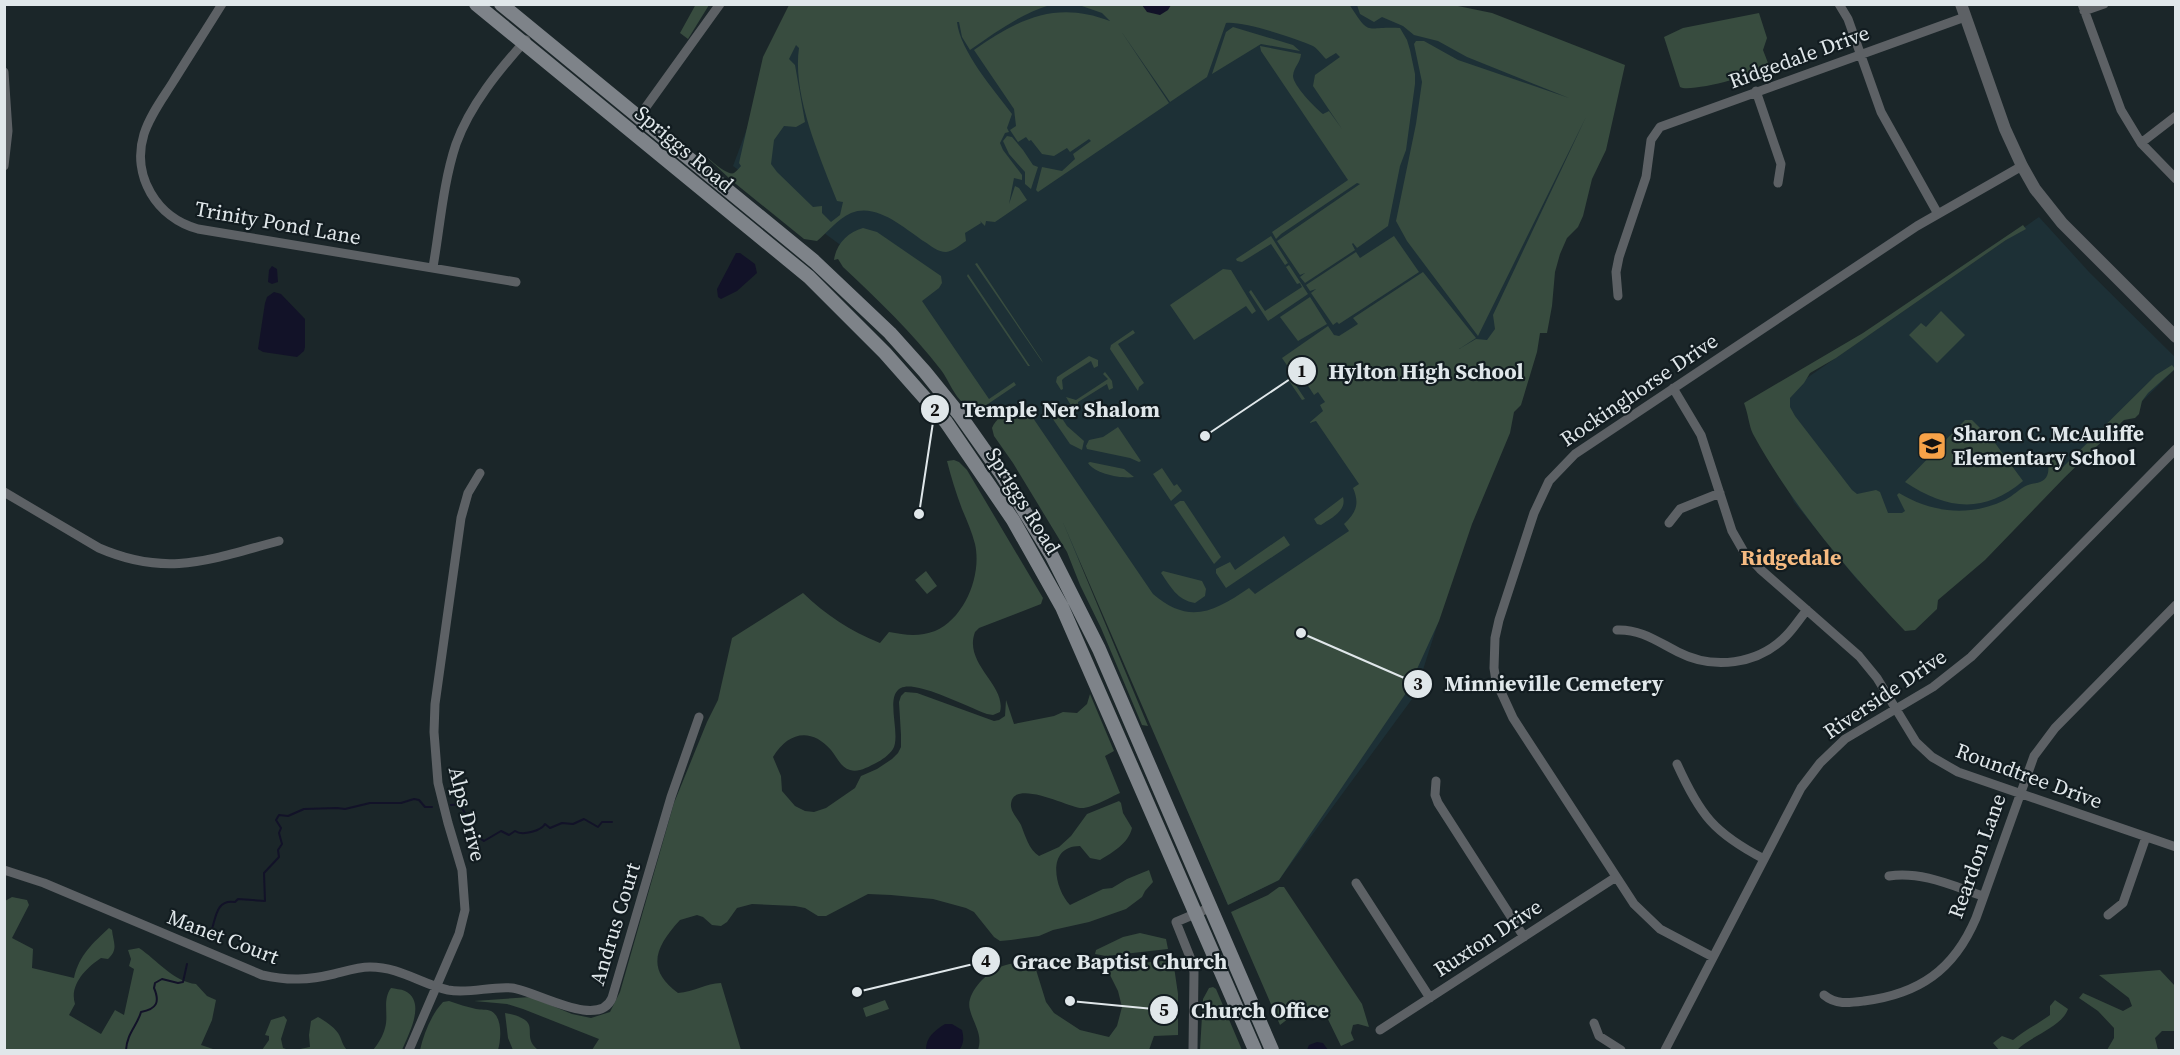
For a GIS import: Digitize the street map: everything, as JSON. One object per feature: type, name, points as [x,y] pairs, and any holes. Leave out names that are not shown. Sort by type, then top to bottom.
[{"type":"main road","name":"Spriggs Road","points":[[476,4],[808,277],[866,333],[946,422],[1013,520],[1062,607],[1255,1050]]},
{"type":"main road","name":"Spriggs Road","points":[[501,4],[814,261],[890,333],[971,429],[1034,524],[1071,590],[1272,1050]]},
{"type":"street","name":"Trinity Pond Lane","points":[[222,4],[159,105],[144,135],[141,156],[143,175],[150,193],[159,206],[177,222],[198,230],[516,282]]},
{"type":"street","points":[[638,118],[720,4]]},
{"type":"street","points":[[1839,4],[1848,19],[1881,112],[1938,214]]},
{"type":"street","points":[[1961,4],[2005,129],[2022,166],[2037,191],[2062,223],[2175,337]]},
{"type":"street","points":[[2104,4],[2083,8],[2121,110],[2141,142],[2175,179]]},
{"type":"street","name":"Ridgedale Drive","points":[[1618,296],[1618,264],[1646,177],[1651,140],[1657,129],[1666,123],[1965,17]]},
{"type":"street","points":[[433,267],[450,165],[457,142],[474,108],[534,32]]},
{"type":"street","points":[[4,72],[8,131],[4,166]]},
{"type":"street","points":[[1756,91],[1781,164],[1778,183]]},
{"type":"street","points":[[2141,142],[2175,116]]},
{"type":"street","name":"Rockinghorse Drive","points":[[1713,957],[1668,934],[1634,904],[1509,710],[1497,681],[1495,638],[1534,513],[1549,481],[1575,454],[1938,214],[2022,166]]},
{"type":"street","name":"Roundtree Drive","points":[[1673,388],[1701,435],[1732,531],[1744,552],[1760,569],[1866,663],[1916,742],[1932,757],[1958,772],[2175,847]]},
{"type":"street","name":"Riverside Drive","points":[[1665,1050],[1802,788],[1820,763],[1845,739],[1933,687],[1971,657],[2175,449]]},
{"type":"street","name":"Alps Drive","points":[[409,1050],[459,934],[466,898],[458,852],[438,783],[434,732],[435,704],[461,518],[468,493],[480,472]]},
{"type":"street","points":[[4,492],[99,548],[115,555],[146,563],[162,565],[195,563],[279,541]]},
{"type":"street","points":[[1669,523],[1680,509],[1720,493]]},
{"type":"street","name":"Reardon Lane","points":[[1824,995],[1836,1002],[1852,1003],[1889,997],[1918,986],[1945,966],[1959,950],[1971,930],[2034,756],[2055,728],[2175,605]]},
{"type":"street","points":[[1617,630],[1641,633],[1680,653],[1704,661],[1739,661],[1757,656],[1777,644],[1807,610]]},
{"type":"street","name":"Andrus Court","points":[[435,986],[454,991],[492,987],[518,989],[562,1005],[585,1010],[600,1010],[609,1005],[671,797],[699,717]]},
{"type":"street","points":[[1677,764],[1697,805],[1709,821],[1731,841],[1764,859]]},
{"type":"street","points":[[1436,781],[1435,795],[1438,803],[1524,937]]},
{"type":"street","points":[[2108,915],[2123,903],[2146,837]]},
{"type":"street","name":"Manet Court","points":[[4,870],[44,883],[262,975],[277,979],[307,980],[369,967],[404,973],[435,986]]},
{"type":"street","points":[[1889,876],[1908,874],[1922,876],[1983,896]]},
{"type":"street","name":"Ruxton Drive","points":[[1380,1030],[1616,877]]},
{"type":"street","points":[[1356,883],[1430,998]]},
{"type":"street","points":[[1193,1050],[1194,972],[1176,922],[1209,908]]},
{"type":"street","points":[[1594,1023],[1599,1036],[1621,1050]]},
{"type":"shaded area","points":[[795,5],[1436,5],[1615,67],[1415,695],[1279,880],[1228,905],[1086,573],[1021,454],[975,389],[850,252],[733,166]]},
{"type":"shaded area","name":"Sharon C. McAuliffe Elementary School","points":[[2039,217],[2090,273],[2175,357],[2175,369],[2056,486],[1858,581],[1794,502],[1752,416]]},
{"type":"green space","points":[[696,4],[709,5],[688,39],[680,33]]},
{"type":"green space","points":[[1349,4],[1365,26],[1400,28],[1407,40],[1415,84],[1406,150],[1400,166],[1388,226],[1357,248],[1353,243],[1355,250],[1305,283],[1300,277],[1305,273],[1300,275],[1277,241],[1360,184],[1357,183],[1276,239],[1272,232],[1348,180],[1261,51],[1260,46],[1301,54],[1293,76],[1294,80],[1310,102],[1323,114],[1329,111],[1342,129],[1313,86],[1315,75],[1340,57],[1336,53],[1326,59],[1313,46],[1295,39],[1257,27],[1226,23],[1207,77],[1170,102],[1121,31],[1169,103],[1038,192],[1036,190],[1042,167],[1062,171],[1075,159],[1073,154],[1091,141],[1089,139],[1070,152],[1067,148],[1054,156],[1042,154],[1026,137],[1018,142],[1010,130],[1016,126],[1014,109],[974,50],[1006,29],[1038,16],[1072,12],[1110,21],[1102,13],[1079,5]]},
{"type":"green space","points":[[789,5],[1050,5],[1018,18],[970,50],[962,37],[959,22],[957,22],[959,33],[971,58],[1012,114],[1007,128],[1009,132],[1005,133],[1000,143],[1022,175],[1022,180],[1014,178],[1009,204],[1015,186],[1027,200],[995,222],[986,221],[985,226],[980,221],[981,223],[965,233],[966,241],[946,252],[935,248],[900,224],[871,211],[851,213],[836,223],[817,241],[804,239],[731,180],[698,149],[726,172],[734,173],[741,166],[739,163],[763,57]],"holes":[[[796,45],[799,48],[798,66],[803,105],[837,201],[843,202],[840,215],[831,222],[822,213],[822,206],[813,207],[771,164],[774,140],[784,126],[796,127],[805,122],[795,65],[789,59]]]},
{"type":"green space","points":[[1357,5],[1453,5],[1492,13],[1625,65],[1606,150],[1592,179],[1583,216],[1578,227],[1567,238],[1560,254],[1555,272],[1547,333],[1540,333],[1537,352],[1521,405],[1514,412],[1510,433],[1472,524],[1439,621],[1406,693],[1279,880],[1228,905],[1062,520],[1148,726],[1142,725],[1067,552],[994,436],[992,428],[1000,417],[1016,410],[1033,418],[1153,594],[1178,610],[1201,612],[1213,609],[1249,588],[1255,594],[1349,531],[1344,524],[1356,508],[1353,488],[1359,484],[1316,421],[1309,423],[1323,411],[1320,405],[1325,402],[1318,392],[1314,395],[1301,375],[1293,381],[1305,399],[1302,400],[1289,381],[1295,377],[1282,358],[1328,326],[1334,335],[1339,336],[1358,324],[1353,318],[1423,272],[1476,338],[1459,349],[1476,339],[1487,340],[1495,329],[1493,315],[1586,117],[1478,336],[1407,241],[1396,221],[1416,124],[1422,82],[1414,44],[1416,41],[1424,41],[1458,60],[1569,98],[1467,57],[1438,41],[1414,35],[1403,26],[1382,17],[1374,22],[1360,14]]},
{"type":"green space","points":[[1759,13],[1767,38],[1763,50],[1768,63],[1766,68],[1737,79],[1696,88],[1680,87],[1664,37],[1683,28]]},
{"type":"green space","points":[[1233,27],[1293,45],[1300,51],[1261,44],[1212,74],[1226,32]]},
{"type":"green space","points":[[1007,136],[1012,137],[1033,165],[1038,167],[1031,189],[1025,184],[1025,172],[1009,154],[1003,141]]},
{"type":"green space","points":[[2023,225],[2026,229],[2006,240],[1836,358],[1810,373],[1790,398],[1790,407],[1795,416],[1852,490],[1857,494],[1876,490],[1880,492],[1888,513],[1905,511],[1897,495],[1899,493],[1925,505],[1951,510],[1965,511],[1992,505],[2008,498],[2025,486],[2045,479],[2048,473],[2047,457],[2049,455],[2063,467],[2156,375],[2172,365],[2175,369],[2148,393],[2135,418],[2124,420],[1985,560],[1938,600],[1937,609],[1915,630],[1905,631],[1822,537],[1785,487],[1753,434],[1744,403],[1863,333]]},
{"type":"green space","points":[[863,228],[877,232],[941,276],[942,283],[939,288],[922,301],[989,399],[1014,382],[1016,385],[979,410],[960,400],[941,370],[918,342],[843,267],[838,259],[834,260],[837,249],[844,240],[852,232]]},
{"type":"green space","points":[[1271,236],[1288,263],[1285,265],[1271,244],[1242,262],[1237,261],[1236,259]]},
{"type":"green space","points":[[1394,236],[1419,272],[1339,324],[1337,322],[1333,325],[1311,293],[1316,289],[1310,291],[1306,285],[1356,252],[1360,258]]},
{"type":"green space","points":[[977,263],[1041,359],[1043,363],[975,264]]},
{"type":"green space","points":[[1289,265],[1308,294],[1268,321],[1249,292],[1251,290],[1265,311],[1302,287],[1300,283],[1297,284],[1286,267]]},
{"type":"green space","points":[[1223,269],[1231,270],[1256,311],[1252,314],[1246,306],[1194,340],[1170,305]]},
{"type":"green space","points":[[968,274],[1030,366],[967,276]]},
{"type":"green space","points":[[1310,297],[1327,324],[1298,341],[1280,317]]},
{"type":"green space","points":[[1941,311],[1965,335],[1937,363],[1909,335],[1921,323],[1926,327]]},
{"type":"green space","points":[[1133,330],[1135,333],[1118,344],[1144,383],[1138,391],[1110,349],[1111,345]]},
{"type":"green space","points":[[1089,356],[1098,360],[1098,366],[1094,368],[1091,361],[1064,378],[1061,390],[1056,382],[1057,377]]},
{"type":"green space","points":[[1105,372],[1112,381],[1113,388],[1109,390],[1107,384],[1078,402],[1078,412],[1075,412],[1066,397],[1076,400],[1108,379],[1103,374]]},
{"type":"green space","points":[[1051,405],[1067,426],[1084,441],[1082,450],[1070,444],[1046,409]]},
{"type":"green space","points":[[1965,420],[1972,420],[1995,443],[2023,481],[1993,499],[1964,504],[1950,503],[1935,498],[1905,482]]},
{"type":"green space","points":[[1118,427],[1141,461],[1087,449],[1089,440],[1103,437]]},
{"type":"green space","points":[[954,460],[967,470],[1043,598],[1041,604],[979,628],[975,632],[973,644],[975,654],[997,693],[1000,712],[993,715],[987,714],[931,691],[903,687],[894,699],[895,741],[893,749],[887,755],[866,768],[853,771],[844,767],[831,750],[816,738],[800,736],[793,738],[786,742],[773,757],[781,776],[782,791],[795,806],[814,812],[826,808],[855,788],[861,776],[892,759],[901,747],[899,702],[905,692],[917,693],[994,721],[1005,716],[1006,700],[1014,724],[1063,712],[1077,713],[1087,704],[1090,694],[1114,751],[1105,756],[1120,793],[1082,808],[1044,796],[1022,793],[1014,796],[1011,807],[1030,846],[1039,856],[1059,847],[1071,836],[1087,814],[1119,801],[1132,828],[1127,839],[1100,860],[1090,858],[1080,846],[1069,848],[1058,860],[1057,879],[1064,898],[1070,905],[1149,870],[1153,882],[1142,897],[1126,909],[1089,922],[1053,930],[1039,936],[1000,941],[974,912],[966,908],[933,899],[891,895],[868,894],[826,916],[818,916],[805,908],[795,906],[752,904],[737,908],[727,922],[721,926],[712,925],[697,915],[680,920],[660,948],[658,966],[661,975],[678,993],[721,983],[741,1050],[592,1050],[599,1039],[507,1004],[474,1001],[531,997],[572,1014],[591,1018],[610,1012],[620,992],[674,803],[718,700],[732,638],[803,593],[839,622],[880,643],[889,632],[918,635],[935,631],[946,625],[963,606],[969,594],[977,556],[971,531],[947,461]]},
{"type":"green space","points":[[1088,463],[1124,469],[1134,477],[1102,473],[1091,467]]},
{"type":"green space","points":[[1162,468],[1174,486],[1177,484],[1182,491],[1171,501],[1153,474]]},
{"type":"green space","points":[[1343,497],[1343,506],[1337,514],[1321,525],[1317,524],[1314,519]]},
{"type":"green space","points":[[1184,501],[1221,557],[1214,564],[1174,505]]},
{"type":"green space","points":[[1284,536],[1290,545],[1226,588],[1216,573],[1216,569],[1230,562],[1235,570]]},
{"type":"green space","points":[[926,571],[937,586],[927,594],[915,580]]},
{"type":"green space","points":[[1163,571],[1202,581],[1206,589],[1205,596],[1195,603],[1184,599],[1171,588],[1161,573]]},
{"type":"green space","points":[[1279,887],[1284,887],[1362,1004],[1369,1027],[1353,1025],[1351,1033],[1354,1040],[1341,1046],[1323,1009],[1293,1015],[1280,1025],[1231,912],[1268,895]]},
{"type":"green space","points":[[12,897],[27,900],[29,905],[12,938],[33,949],[32,968],[74,978],[87,950],[109,928],[112,930],[115,945],[113,952],[108,959],[101,958],[95,962],[80,978],[74,990],[75,1004],[69,1015],[101,1034],[115,1010],[124,1015],[134,969],[129,966],[131,959],[128,950],[139,948],[173,975],[196,984],[207,996],[216,1000],[212,1020],[201,1045],[216,1050],[5,1050],[5,901]]},
{"type":"green space","points":[[1140,933],[1166,939],[1168,949],[1106,956],[1095,954],[1096,950],[1123,937]]},
{"type":"green space","points":[[1033,960],[1046,1002],[1054,1013],[1080,1030],[1109,1037],[1117,1026],[1122,1007],[1109,966],[1173,960],[1178,994],[1178,1035],[1154,1036],[1149,1050],[978,1050],[979,1034],[969,1004],[974,991],[983,979],[1000,967]]},
{"type":"green space","points":[[2160,970],[2175,986],[2175,1031],[2162,1031],[2155,1038],[2158,1050],[2107,1050],[2114,1038],[2114,1028],[2098,1011],[2079,998],[2083,993],[2123,1011],[2132,1006],[2129,998],[2099,975]]},
{"type":"green space","points":[[391,988],[403,990],[411,996],[415,1003],[414,1019],[402,1050],[373,1050],[385,1028],[386,1003]]},
{"type":"green space","points":[[1209,988],[1216,989],[1242,1050],[1200,1050],[1203,999]]},
{"type":"green space","points":[[885,1000],[889,1009],[866,1017],[863,1008]]},
{"type":"green space","points":[[2055,1000],[2068,1009],[2052,1027],[2017,1050],[1999,1050],[1993,1043],[2002,1036],[2013,1040],[2050,1015],[2050,1006]]},
{"type":"green space","points":[[449,1001],[476,1009],[489,1010],[495,1014],[500,1029],[498,1050],[420,1050],[432,1018],[443,1002]]},
{"type":"green space","points":[[505,1013],[518,1016],[529,1024],[530,1039],[538,1050],[513,1050],[508,1038]]},
{"type":"green space","points":[[284,1016],[287,1020],[281,1039],[283,1048],[289,1050],[262,1050],[269,1040],[269,1036],[265,1035],[271,1020]]},
{"type":"green space","points":[[318,1017],[336,1030],[347,1050],[295,1050],[310,1047],[311,1021]]},
{"type":"water","points":[[1142,5],[1171,5],[1160,15],[1147,12]]},
{"type":"water","points":[[736,253],[740,253],[755,264],[757,273],[737,291],[721,299],[718,297],[717,289]]},
{"type":"water","points":[[272,266],[277,269],[278,282],[272,284],[268,282],[269,270]]},
{"type":"water","points":[[274,292],[281,294],[305,319],[305,347],[297,357],[263,352],[258,349],[265,303],[267,297]]},
{"type":"water","points":[[945,1024],[952,1024],[962,1030],[961,1048],[959,1050],[926,1050],[927,1041],[931,1035]]},
{"type":"water","points":[[1317,1042],[1323,1043],[1328,1050],[1307,1050],[1309,1045]]},
{"type":"waterway","points":[[212,929],[216,914],[224,903],[235,902],[238,899],[265,901],[264,873],[279,857],[278,850],[282,844],[279,833],[281,828],[276,820],[279,815],[288,816],[304,809],[345,809],[370,803],[401,803],[414,799],[419,800],[425,807],[432,807]]},
{"type":"waterway","points":[[451,805],[457,805],[465,812],[474,831],[484,841],[501,831],[509,835],[515,831],[527,833],[536,831],[545,824],[550,828],[562,823],[573,824],[584,819],[598,827],[602,822],[612,822]]},
{"type":"waterway","points":[[126,1050],[128,1039],[141,1012],[151,1009],[156,1004],[155,983],[162,979],[183,982],[187,964]]},
{"type":"place","name":"Hylton High School","points":[[1205,436]]},
{"type":"place","name":"Sharon C. McAuliffe Elementary School","points":[[1932,446]]},
{"type":"place","name":"Temple Ner Shalom","points":[[919,514]]},
{"type":"place","name":"Minnieville Cemetery","points":[[1301,633]]},
{"type":"place","name":"Grace Baptist Church","points":[[857,992]]},
{"type":"place","name":"Church Office","points":[[1070,1001]]},
{"type":"district","name":"Ridgedale","points":[[1791,557]]}]
